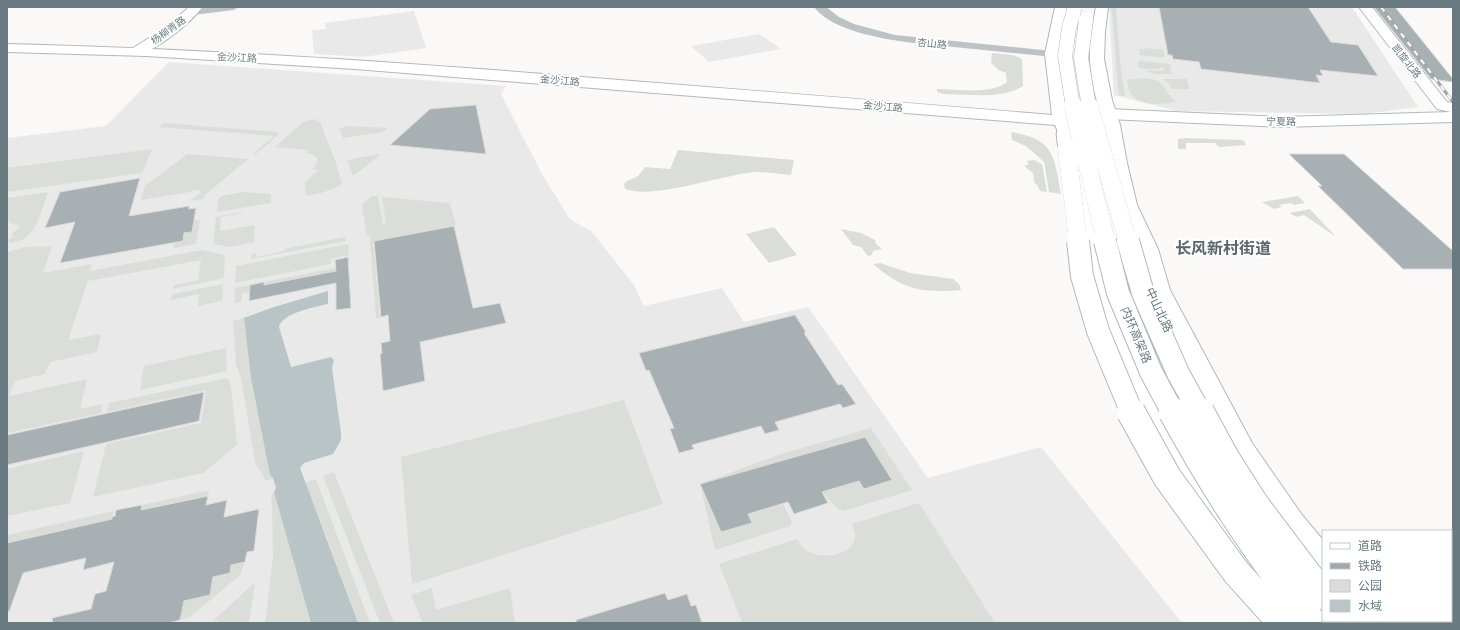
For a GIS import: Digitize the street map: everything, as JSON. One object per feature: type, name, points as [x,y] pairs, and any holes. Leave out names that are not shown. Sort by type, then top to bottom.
[{"type":"main road","points":[[1061,7],[1052,54],[1082,276],[1098,331],[1127,404],[1167,477],[1236,572],[1282,623]]},
{"type":"main road","name":"内环高架路","points":[[1075,7],[1069,28],[1065,56],[1071,99],[1118,293],[1151,372],[1198,458],[1228,507],[1279,581],[1313,623]]},
{"type":"main road","name":"凯旋北路","points":[[1365,7],[1442,106],[1453,108]]},
{"type":"main road","name":"内环高架路","points":[[1099,8],[1084,30],[1081,58],[1087,100],[1142,293],[1178,372],[1225,458],[1255,505],[1322,594]]},
{"type":"main road","name":"中山北路","points":[[1099,8],[1097,59],[1104,100],[1110,120],[1132,226],[1149,292],[1220,430],[1266,503],[1322,572]]},
{"type":"main road","name":"杨柳青路","points":[[142,49],[195,10]]},
{"type":"main road","name":"金沙江路","points":[[7,44],[142,49],[752,94],[1063,127],[1110,120]]},
{"type":"main road","name":"金沙江路","points":[[7,48],[142,49]]},
{"type":"main road","name":"宁夏路","points":[[1110,120],[1282,122],[1453,117]]},
{"type":"main road","name":"宁夏路","points":[[1110,120],[1292,133],[1356,132],[1453,127]]},
{"type":"main road","points":[[1063,127],[1078,157],[1090,218],[1100,295],[1142,386],[1180,460],[1252,567],[1298,623]]},
{"type":"main road","points":[[1128,205],[1148,249],[1159,290],[1243,450],[1292,523],[1322,561]]},
{"type":"main road","points":[[1142,386],[1144,440],[1212,547],[1271,623]]},
{"type":"street","points":[[195,10],[234,7]]},
{"type":"street","name":"杏山路","points":[[819,7],[835,19],[850,26],[894,38],[1052,54]]},
{"type":"shaded area","points":[[1109,7],[1352,7],[1418,107],[1363,114],[1177,111],[1114,95]]},
{"type":"shaded area","points":[[414,11],[426,48],[363,57],[314,54],[312,30],[326,29],[325,23]]},
{"type":"shaded area","points":[[759,34],[781,49],[709,62],[691,46]]},
{"type":"shaded area","points":[[169,62],[506,86],[501,94],[543,176],[570,219],[592,232],[634,285],[644,306],[722,288],[744,322],[808,307],[928,478],[1041,447],[1182,623],[7,623],[7,138],[106,126]]},
{"type":"green space","points":[[1111,7],[1116,7],[1121,71],[1125,96],[1119,95]]},
{"type":"green space","points":[[1148,48],[1163,50],[1165,58],[1140,55],[1139,49],[1153,51],[1143,49]]},
{"type":"green space","points":[[992,53],[1013,55],[1022,59],[1023,86],[994,95],[943,94],[937,92],[937,89],[992,89],[1007,82],[1006,73],[999,70],[991,63]]},
{"type":"green space","points":[[1143,61],[1170,64],[1172,74],[1154,74],[1145,70],[1164,71],[1163,67],[1160,67],[1160,69],[1143,69],[1139,67],[1138,62]]},
{"type":"green space","points":[[1146,78],[1159,81],[1177,101],[1160,104],[1141,102],[1132,95],[1128,88],[1127,80]]},
{"type":"green space","points":[[1162,79],[1187,79],[1189,89],[1172,89],[1169,83]]},
{"type":"green space","points":[[315,119],[320,122],[335,160],[342,184],[324,192],[306,196],[305,182],[318,170],[312,169],[317,163],[317,158],[306,153],[308,150],[275,147],[303,122]]},
{"type":"green space","points":[[164,123],[276,132],[279,134],[256,154],[253,154],[274,136],[159,127]]},
{"type":"green space","points":[[350,126],[387,128],[383,132],[343,138],[339,128]]},
{"type":"green space","points":[[1011,132],[1036,139],[1050,151],[1054,160],[1061,194],[1049,192],[1044,162],[1026,146],[1012,140]]},
{"type":"green space","points":[[1178,139],[1241,140],[1244,141],[1246,145],[1219,147],[1215,143],[1186,143],[1186,149],[1178,149]]},
{"type":"green space","points":[[152,149],[142,173],[7,192],[7,168]]},
{"type":"green space","points":[[678,150],[794,160],[791,175],[754,172],[669,189],[637,192],[625,189],[624,184],[638,176],[645,167],[670,169]]},
{"type":"green space","points":[[187,154],[248,159],[204,196],[204,199],[190,201],[202,191],[193,190],[190,192],[141,200],[145,186]]},
{"type":"green space","points":[[380,155],[353,176],[347,160]]},
{"type":"green space","points":[[1034,160],[1042,164],[1047,192],[1040,191],[1034,182],[1033,173],[1024,166],[1029,164],[1026,161]]},
{"type":"green space","points":[[48,192],[40,217],[30,234],[23,239],[10,243],[8,240],[13,237],[12,233],[19,228],[19,225],[10,223],[7,218],[7,198]]},
{"type":"green space","points":[[243,192],[271,194],[271,203],[217,212],[218,199],[221,196]]},
{"type":"green space","points":[[372,196],[378,196],[383,225],[386,224],[382,197],[450,203],[456,225],[373,241],[380,318],[376,318],[371,237],[367,236],[362,205]]},
{"type":"green space","points":[[1298,196],[1305,203],[1279,205],[1282,207],[1274,209],[1262,202]]},
{"type":"green space","points":[[1310,209],[1336,237],[1304,215],[1296,217],[1290,213]]},
{"type":"green space","points":[[242,212],[221,217],[220,231],[255,225],[254,242],[230,247],[213,244],[216,217]]},
{"type":"green space","points":[[200,220],[196,244],[173,248],[174,244],[180,237],[192,232],[194,221]]},
{"type":"green space","points":[[774,227],[797,255],[769,263],[746,234]]},
{"type":"green space","points":[[841,229],[861,233],[875,240],[876,244],[882,249],[873,251],[872,255],[868,256],[861,247],[853,245]]},
{"type":"green space","points":[[345,237],[346,241],[251,259],[251,254],[256,253],[256,257],[284,251],[284,249]]},
{"type":"green space","points":[[348,244],[349,255],[331,259],[331,264],[235,283],[236,266]]},
{"type":"green space","points":[[52,246],[43,273],[92,264],[90,271],[202,250],[225,255],[224,278],[172,289],[174,285],[198,280],[201,260],[88,281],[68,340],[101,334],[97,352],[50,362],[45,374],[15,381],[9,396],[87,379],[80,409],[103,404],[101,413],[7,433],[7,252],[25,247]]},
{"type":"green space","points":[[880,263],[910,273],[953,279],[959,284],[961,290],[935,291],[914,288],[894,279],[873,264]]},
{"type":"green space","points":[[335,268],[335,271],[264,285],[264,282]]},
{"type":"green space","points":[[223,284],[222,301],[198,306],[199,294],[170,300],[173,294]]},
{"type":"green space","points":[[250,285],[250,292],[242,294],[241,302],[234,303],[235,288]]},
{"type":"green space","points":[[244,318],[251,378],[270,475],[273,478],[266,481],[255,463],[241,378],[236,365],[233,321]]},
{"type":"green space","points":[[226,348],[227,371],[140,390],[144,366]]},
{"type":"green space","points":[[227,378],[231,386],[237,445],[203,473],[93,497],[106,444],[201,423],[206,390],[107,412],[109,403]]},
{"type":"green space","points":[[624,400],[663,504],[412,584],[401,457]]},
{"type":"green space","points":[[871,428],[912,490],[844,511],[838,509],[822,492],[859,481],[864,489],[892,480],[865,437],[700,484],[781,454]]},
{"type":"green space","points":[[84,451],[70,503],[7,516],[7,469]]},
{"type":"green space","points":[[334,472],[394,623],[380,623],[323,476]]},
{"type":"green space","points":[[316,479],[370,623],[358,623],[326,535],[305,483]]},
{"type":"green space","points":[[700,484],[721,532],[752,523],[748,514],[783,504],[792,522],[790,526],[715,550]]},
{"type":"green space","points":[[209,490],[208,495],[205,496],[141,510],[142,505]]},
{"type":"green space","points":[[274,492],[311,623],[265,623],[273,557],[271,496]]},
{"type":"green space","points":[[919,503],[995,623],[742,623],[719,564],[797,539],[805,549],[814,554],[828,555],[843,552],[853,543],[855,534],[852,524]]},
{"type":"green space","points":[[114,511],[111,520],[7,543],[7,535]]},
{"type":"green space","points":[[245,562],[240,575],[190,617],[180,620],[184,601],[210,595],[213,577],[230,573],[231,565]]},
{"type":"green space","points":[[255,582],[249,623],[223,623],[214,620]]},
{"type":"green space","points":[[432,588],[436,610],[510,588],[515,623],[423,623],[411,595]]},
{"type":"water","points":[[328,291],[328,304],[292,314],[281,322],[279,327],[291,367],[331,357],[334,360],[332,368],[341,440],[333,454],[304,463],[300,468],[358,623],[311,623],[274,492],[276,488],[273,478],[270,475],[251,378],[244,318],[271,308]]},
{"type":"building","points":[[1159,7],[1308,7],[1331,42],[1358,45],[1378,76],[1320,70],[1323,76],[1316,75],[1320,83],[1201,69],[1199,62],[1173,59],[1172,55],[1168,55]]},
{"type":"building","points":[[1374,7],[1395,7],[1453,79],[1453,82],[1431,79]]},
{"type":"building","points":[[476,105],[486,154],[390,145],[430,109]]},
{"type":"building","points":[[1289,154],[1344,154],[1453,251],[1453,269],[1403,269],[1318,186],[1322,186]]},
{"type":"building","points":[[140,178],[129,216],[189,206],[189,209],[196,208],[192,232],[184,233],[183,241],[60,263],[75,222],[45,228],[60,192]]},
{"type":"building","points":[[454,226],[473,308],[500,303],[506,323],[420,342],[425,381],[383,391],[380,354],[382,353],[381,343],[390,341],[388,315],[381,317],[374,241]]},
{"type":"building","points":[[348,257],[351,308],[336,310],[336,283],[249,301],[250,285],[264,282],[264,285],[336,271],[335,260]]},
{"type":"building","points":[[795,315],[806,332],[804,333],[838,385],[842,384],[856,404],[843,408],[840,404],[775,422],[779,430],[765,434],[761,426],[692,445],[694,449],[679,453],[670,429],[674,428],[649,370],[646,371],[639,353]]},
{"type":"building","points":[[204,392],[199,421],[7,465],[7,435]]},
{"type":"building","points":[[865,437],[892,480],[864,489],[859,481],[822,492],[828,503],[794,514],[788,502],[748,514],[752,523],[721,532],[700,484]]},
{"type":"building","points":[[208,496],[206,505],[227,500],[224,517],[259,509],[254,551],[247,552],[245,562],[231,565],[230,573],[213,577],[210,595],[184,601],[180,620],[168,623],[53,623],[52,618],[91,609],[95,594],[106,591],[114,562],[83,570],[86,558],[23,573],[9,612],[7,611],[7,543],[112,519],[112,517],[115,516],[116,510],[142,505],[141,510]]},
{"type":"building","points":[[665,593],[668,600],[687,594],[691,606],[696,605],[702,623],[576,623],[576,620]]},
{"type":"railway","points":[[1381,7],[1453,102]]},
{"type":"district","name":"长风新村街道","points":[[1223,248]]}]
